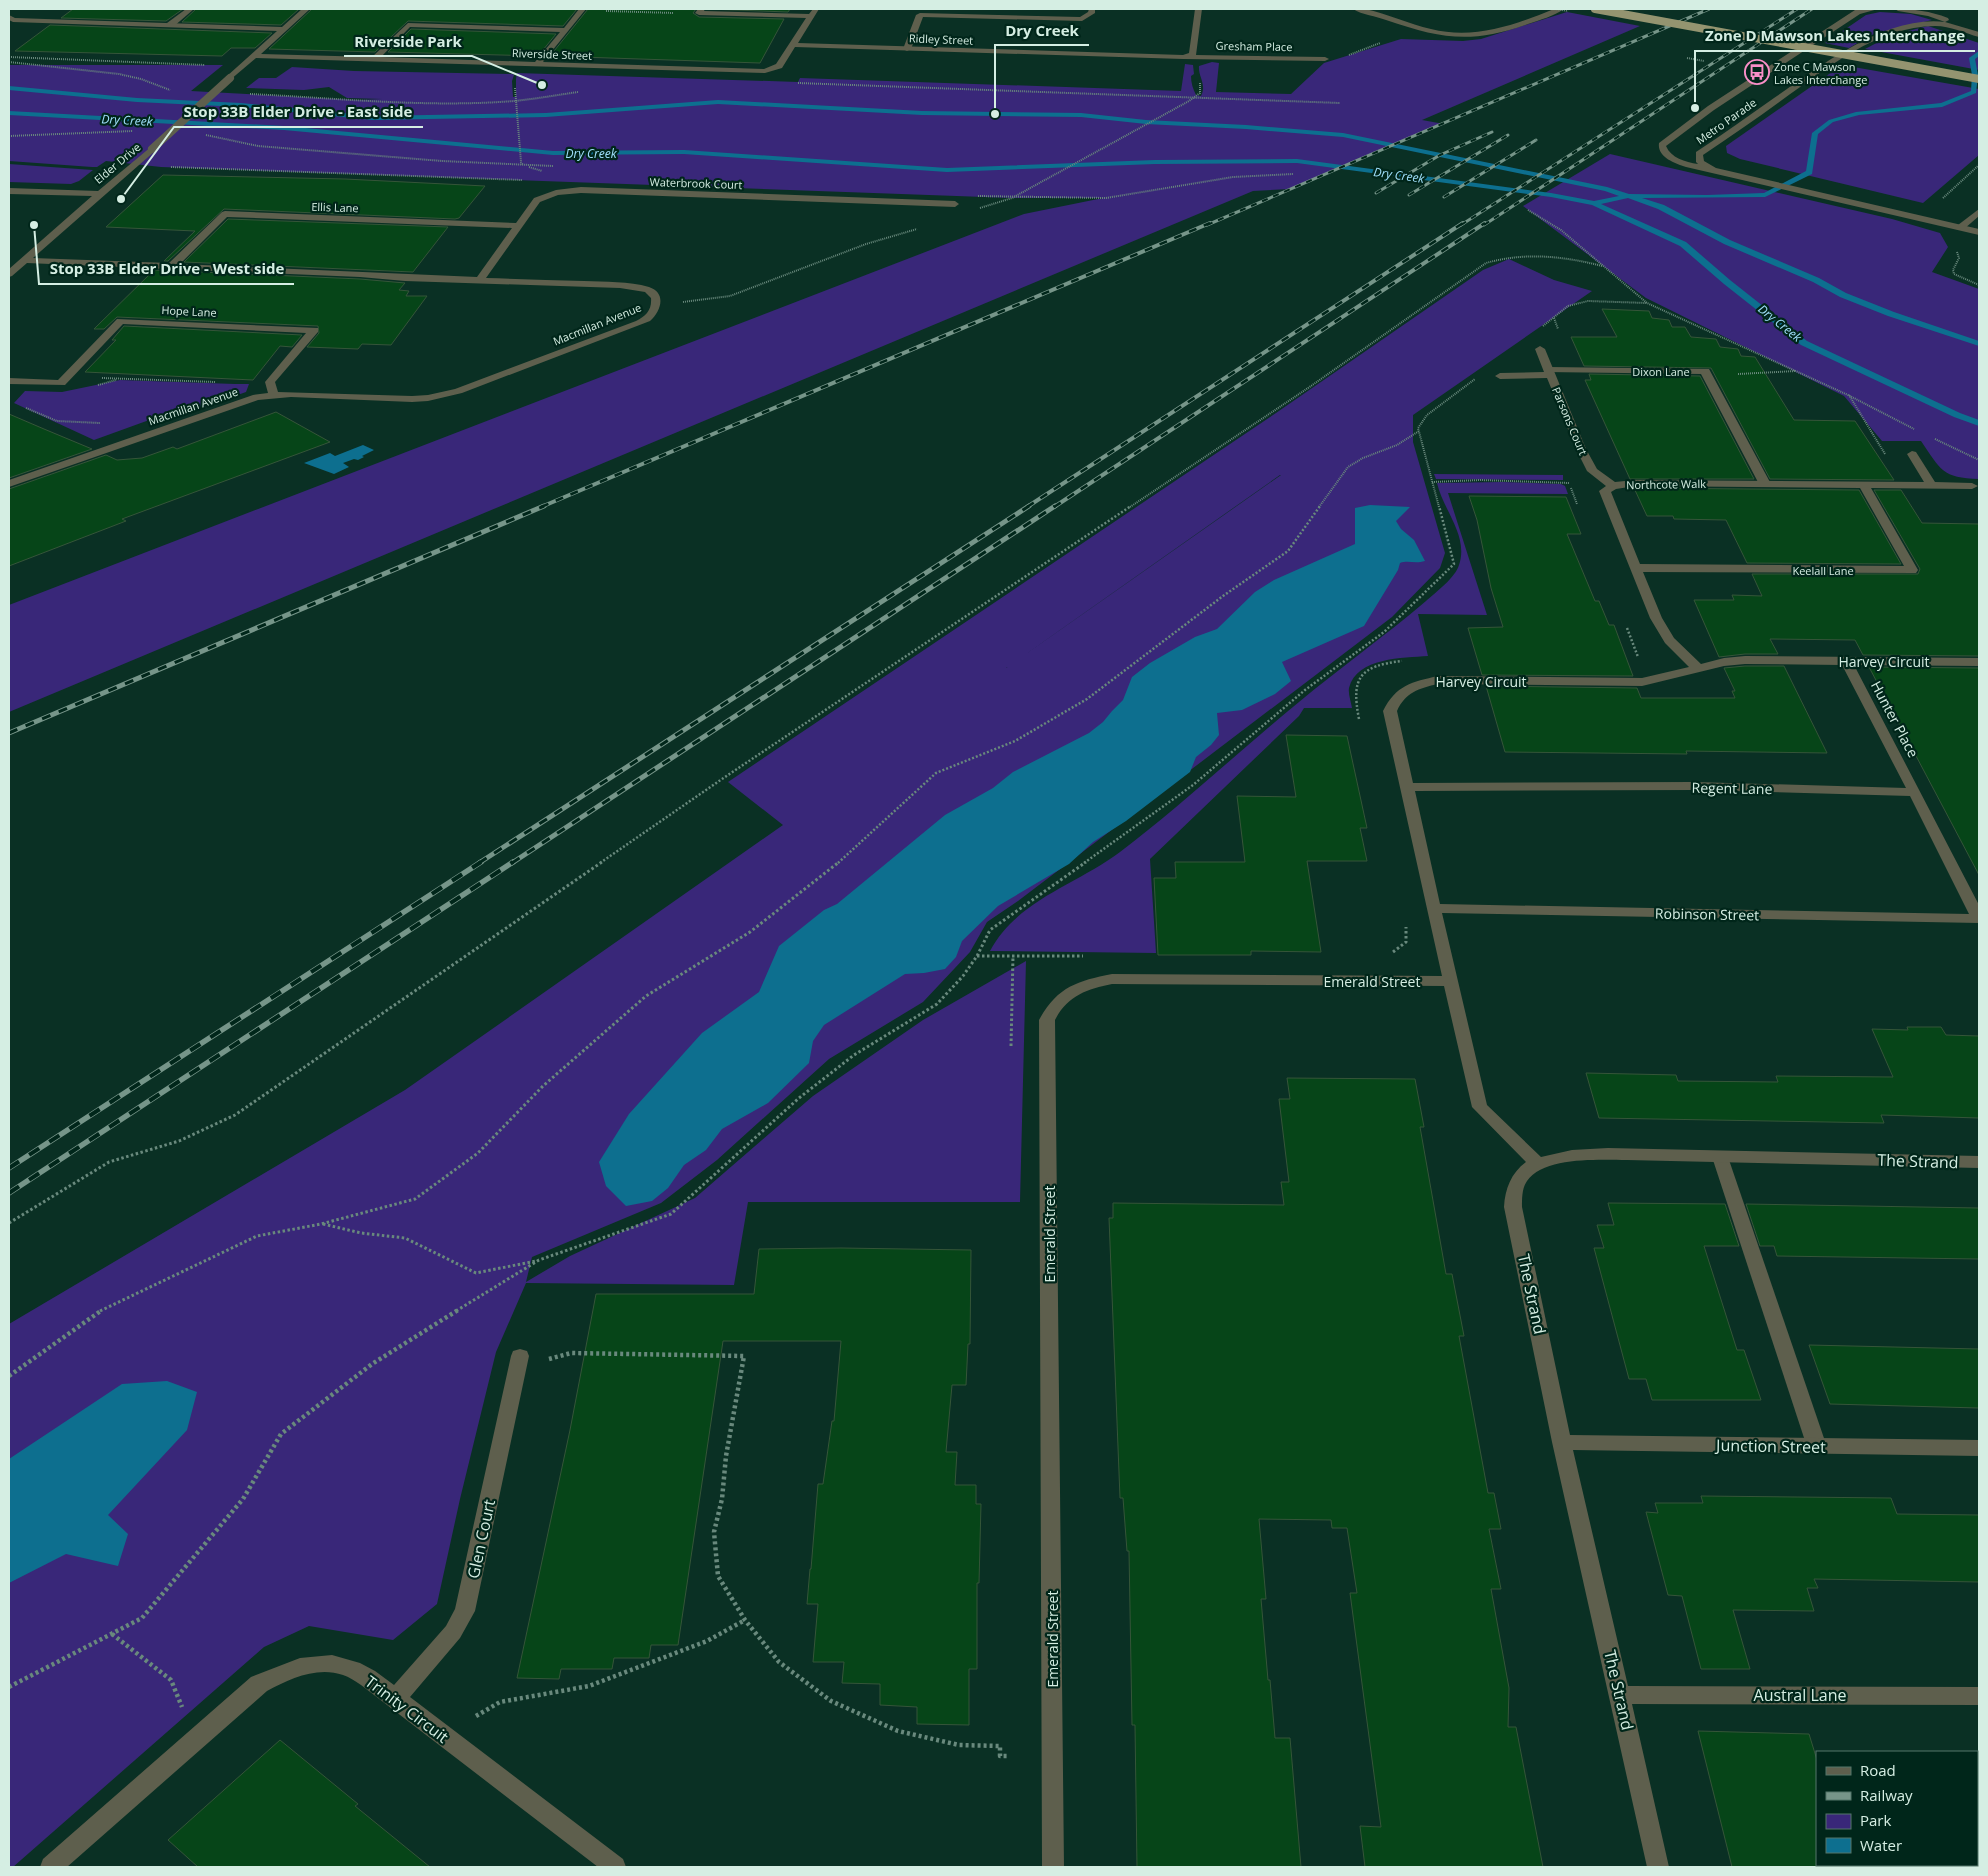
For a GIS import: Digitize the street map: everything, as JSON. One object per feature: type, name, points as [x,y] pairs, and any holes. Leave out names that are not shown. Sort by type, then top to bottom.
[{"type":"main road","points":[[1595,9],[1979,79]]},
{"type":"street","points":[[9,12],[13,9]]},
{"type":"street","points":[[170,25],[190,9]]},
{"type":"street","name":"Elder Drive","points":[[9,274],[98,194],[152,149],[306,9]]},
{"type":"street","points":[[537,65],[583,9]]},
{"type":"street","name":"Riverside Street","points":[[256,56],[765,71],[779,66],[816,9]]},
{"type":"street","points":[[907,49],[920,15],[1082,19],[1091,13],[1092,9]]},
{"type":"street","points":[[1183,57],[1194,54],[1199,9]]},
{"type":"street","points":[[1357,9],[1442,34],[1461,35],[1495,32],[1560,9]]},
{"type":"street","points":[[1874,9],[1858,12],[1841,22],[1711,108],[1662,145],[1663,150],[1670,156],[1685,163],[1979,232]]},
{"type":"street","points":[[1898,9],[1930,14],[1963,28]]},
{"type":"street","points":[[700,11],[811,16]]},
{"type":"street","points":[[9,17],[20,20],[284,29]]},
{"type":"street","name":"Metro Parade","points":[[1713,170],[1700,162],[1699,154],[1823,67],[1881,36],[1901,29],[1941,23],[1963,28],[1979,35]]},
{"type":"street","points":[[374,60],[408,25],[565,30]]},
{"type":"street","name":"Ridley Street","points":[[793,45],[1183,57]]},
{"type":"street","name":"Gresham Place","points":[[1183,57],[1325,59]]},
{"type":"street","name":"Waterbrook Court","points":[[480,280],[537,200],[556,193],[581,190],[955,204]]},
{"type":"street","points":[[9,191],[98,194]]},
{"type":"street","points":[[1961,228],[1979,212]]},
{"type":"street","name":"Ellis Lane","points":[[172,266],[225,214],[518,226]]},
{"type":"street","name":"Macmillan Avenue","points":[[9,484],[242,401],[274,394],[412,399],[442,396],[472,387],[639,323],[652,315],[656,297],[648,290],[637,287],[24,260]]},
{"type":"street","name":"Hope Lane","points":[[9,381],[61,383],[120,321],[314,330],[270,382],[274,394]]},
{"type":"street","name":"Parsons Court","points":[[1540,349],[1581,449],[1593,471],[1613,486]]},
{"type":"street","name":"Dixon Lane","points":[[1550,373],[1705,371],[1765,484]]},
{"type":"street","name":"Parsons Court","points":[[1500,376],[1550,373]]},
{"type":"street","points":[[1912,454],[1932,486]]},
{"type":"street","name":"Northcote Walk","points":[[1699,669],[1669,640],[1662,629],[1605,491],[1613,486],[1635,483],[1972,486]]},
{"type":"street","name":"Keelall Lane","points":[[1636,568],[1912,570],[1864,486]]},
{"type":"street","name":"Harvey Circuit","points":[[1538,1164],[1480,1107],[1475,1091],[1390,711],[1395,699],[1405,690],[1418,684],[1438,680],[1642,682],[1724,662],[1745,660],[1979,662]]},
{"type":"street","name":"Hunter Place","points":[[1846,661],[1915,792]]},
{"type":"street","name":"Regent Lane","points":[[1408,787],[1695,786],[1915,792]]},
{"type":"street","points":[[1915,792],[1979,919]]},
{"type":"street","name":"Robinson Street","points":[[1434,908],[1979,919]]},
{"type":"street","name":"Emerald Street","points":[[1053,1867],[1047,1020],[1053,1007],[1068,992],[1086,984],[1112,979],[1450,981]]},
{"type":"street","name":"The Strand","points":[[1658,1867],[1562,1442],[1513,1202],[1516,1182],[1525,1171],[1554,1158],[1597,1155],[1979,1162]]},
{"type":"street","points":[[1720,1157],[1817,1446]]},
{"type":"street","name":"Glen Court","points":[[395,1699],[453,1632],[465,1611],[518,1362]]},
{"type":"street","name":"Junction Street","points":[[1562,1442],[1979,1448]]},
{"type":"street","name":"Trinity Circuit","points":[[51,1867],[259,1684],[282,1672],[309,1664],[344,1666],[368,1678],[615,1867]]},
{"type":"street","name":"Austral Lane","points":[[1620,1695],[1979,1696]]},
{"type":"path","points":[[602,11],[700,11]]},
{"type":"path","points":[[1325,59],[1346,56],[1387,41]]},
{"type":"path","points":[[9,58],[205,64]]},
{"type":"path","points":[[1687,58],[1704,61]]},
{"type":"path","points":[[9,62],[119,74],[141,79],[170,90]]},
{"type":"path","points":[[795,83],[1340,103]]},
{"type":"path","points":[[516,94],[521,162]]},
{"type":"path","points":[[975,210],[1012,198],[1196,98]]},
{"type":"path","points":[[171,167],[526,180]]},
{"type":"path","points":[[1106,198],[1232,177],[1293,174]]},
{"type":"path","points":[[1528,210],[1561,230],[1647,303],[1848,394],[1915,429]]},
{"type":"path","points":[[655,306],[730,296],[866,244],[923,228]]},
{"type":"path","points":[[1961,228],[1952,239],[1959,258],[1953,270],[1954,274],[1979,285]]},
{"type":"path","points":[[9,1223],[108,1162],[179,1141],[235,1115],[714,784],[1311,386],[1486,263],[1504,256],[1524,255],[1582,260],[1602,266]]},
{"type":"path","points":[[1538,329],[1568,306],[1588,301],[1647,303]]},
{"type":"path","points":[[1734,374],[1797,371]]},
{"type":"path","points":[[321,1224],[361,1233],[405,1238],[476,1273],[539,1260],[671,1214],[799,1098],[854,1056],[937,1004],[977,956],[990,930],[1193,784],[1305,690],[1384,632],[1454,564],[1418,428],[1427,415],[1481,374]]},
{"type":"path","points":[[119,379],[218,382]]},
{"type":"path","points":[[1848,394],[1884,454]]},
{"type":"path","points":[[22,406],[57,421],[106,424]]},
{"type":"path","points":[[9,1376],[106,1307],[257,1236],[321,1224],[415,1199],[478,1153],[543,1086],[646,996],[750,932],[809,887],[936,773],[1015,741],[1087,700],[1223,596],[1288,551],[1348,467],[1363,458],[1397,445],[1419,431]]},
{"type":"path","points":[[1932,438],[1979,460]]},
{"type":"path","points":[[1432,482],[1480,480],[1569,483]]},
{"type":"path","points":[[1011,1046],[1013,956]]},
{"type":"path","points":[[9,1687],[142,1618],[237,1506],[281,1434],[372,1364],[539,1260]]},
{"type":"path","points":[[518,1362],[571,1353],[744,1356],[726,1456],[722,1498],[714,1532],[718,1576],[746,1620],[779,1662],[831,1701],[898,1731],[959,1745],[1000,1746],[1000,1756],[1009,1756]]},
{"type":"path","points":[[476,1716],[500,1702],[589,1686],[706,1641],[746,1620]]},
{"type":"path","points":[[112,1634],[171,1680],[186,1715]]},
{"type":"green space","points":[[1567,12],[1640,26],[1422,120],[1444,124],[1289,189],[1253,191],[9,712],[9,605],[1024,214],[1103,198],[1012,198],[161,167],[106,161],[97,167],[92,167],[9,161],[9,65],[223,65],[191,91],[358,100],[382,99],[347,98],[329,87],[304,90],[246,88],[259,78],[276,78],[292,67],[354,71],[512,74],[514,75],[512,81],[513,97],[516,97],[517,73],[798,82],[800,78],[1181,91],[1185,64],[1193,65],[1192,86],[1196,95],[1201,96],[1203,84],[1199,66],[1212,62],[1219,63],[1216,92],[1291,94],[1324,63],[1401,39],[1463,41],[1481,39]]},
{"type":"green space","points":[[1880,12],[1911,14],[1932,20],[1871,35],[1849,48],[1825,43],[1866,15]]},
{"type":"green space","points":[[1928,26],[1979,43],[1979,70],[1865,49],[1892,35]]},
{"type":"green space","points":[[1842,65],[1979,89],[1979,155],[1923,203],[1740,159],[1727,153],[1726,146]]},
{"type":"green space","points":[[1610,154],[1892,219],[1940,233],[1948,247],[1932,272],[1979,289],[1979,479],[1957,477],[1950,474],[1938,466],[1921,441],[1882,441],[1844,396],[1646,298],[1523,206]]},
{"type":"green space","points":[[9,164],[93,170],[79,181],[71,184],[9,182]]},
{"type":"green space","points":[[1509,259],[1554,280],[1592,291],[1413,415],[1413,442],[1445,553],[1440,568],[1392,617],[1018,901],[987,922],[970,952],[923,1002],[829,1059],[717,1160],[661,1203],[532,1257],[526,1282],[570,1256],[695,1198],[813,1096],[923,1020],[1026,961],[1020,1202],[748,1202],[734,1285],[526,1283],[496,1352],[460,1499],[437,1604],[393,1640],[309,1626],[264,1647],[13,1867],[9,1867],[9,1324],[405,1090],[783,825],[728,782],[1276,413],[1483,270]],"holes":[[[1280,475],[1281,475],[1006,668]]]},
{"type":"green space","points":[[120,380],[249,384],[246,392],[161,422],[152,419],[94,440],[14,403],[25,391],[62,392]]},
{"type":"green space","points":[[1434,474],[1563,475],[1563,480],[1436,479]]},
{"type":"green space","points":[[1502,482],[1561,484],[1565,486],[1568,494],[1448,493],[1487,615],[1418,614],[1428,656],[1382,661],[1361,670],[1349,688],[1352,708],[1304,708],[1299,716],[1150,859],[1156,953],[990,951],[1002,933],[1031,906],[1120,852],[1188,797],[1254,739],[1410,614],[1449,580],[1459,565],[1461,544],[1437,483]]},
{"type":"water","points":[[363,445],[374,450],[358,460],[354,459],[343,463],[349,467],[334,474],[304,463],[330,453],[335,456]]},
{"type":"water","points":[[1370,505],[1410,507],[1396,521],[1401,529],[1414,540],[1425,561],[1400,563],[1398,570],[1364,626],[1282,662],[1291,681],[1275,694],[1242,710],[1217,713],[1219,735],[1211,745],[1196,757],[1190,772],[1126,821],[1093,842],[1069,864],[998,906],[962,941],[956,957],[945,969],[905,974],[824,1025],[813,1041],[809,1063],[768,1103],[722,1129],[706,1150],[684,1165],[668,1188],[652,1201],[626,1206],[606,1186],[599,1162],[629,1114],[702,1033],[759,992],[779,946],[824,910],[837,904],[945,815],[993,788],[1013,772],[1089,733],[1103,722],[1123,700],[1132,677],[1150,663],[1195,637],[1217,629],[1255,592],[1274,580],[1355,544],[1355,508]]},
{"type":"water","points":[[167,1381],[197,1392],[187,1430],[108,1515],[128,1534],[118,1566],[66,1554],[9,1583],[9,1459],[122,1384]]},
{"type":"building","points":[[73,9],[183,9],[166,21],[61,18]]},
{"type":"building","points":[[196,9],[299,9],[281,25],[182,22]]},
{"type":"building","points":[[312,9],[577,9],[563,26],[408,21],[375,52],[269,49]]},
{"type":"building","points":[[588,9],[696,9],[693,13],[699,17],[784,19],[760,63],[550,56]]},
{"type":"building","points":[[707,9],[790,9],[788,12]]},
{"type":"building","points":[[50,25],[272,33],[255,48],[231,48],[222,56],[15,51]]},
{"type":"building","points":[[411,29],[556,34],[538,56],[388,52]]},
{"type":"building","points":[[163,175],[345,179],[485,186],[459,218],[455,219],[224,209],[168,261],[164,261],[195,231],[106,227]]},
{"type":"building","points":[[228,219],[448,227],[413,272],[184,262]]},
{"type":"building","points":[[154,270],[360,279],[405,283],[399,290],[409,291],[406,296],[427,296],[391,345],[362,344],[358,349],[307,347],[319,333],[318,326],[117,317],[104,329],[94,329]]},
{"type":"building","points":[[1602,309],[1649,311],[1652,318],[1669,320],[1672,327],[1685,327],[1691,337],[1716,339],[1720,347],[1738,349],[1741,356],[1755,357],[1794,420],[1855,421],[1894,480],[1770,479],[1711,368],[1584,366],[1571,337],[1617,337]]},
{"type":"building","points":[[124,326],[302,335],[292,347],[280,346],[253,380],[85,372],[116,340],[112,340]]},
{"type":"building","points":[[1589,374],[1700,376],[1754,479],[1630,479],[1585,380],[1591,380]]},
{"type":"building","points":[[276,412],[330,442],[122,519],[126,521],[9,566],[9,489],[106,455],[117,460],[142,458],[173,447],[177,449]]},
{"type":"building","points":[[9,414],[44,429],[92,449],[9,478]]},
{"type":"building","points":[[1634,488],[1859,490],[1901,564],[1747,563],[1726,520],[1674,519],[1673,516],[1647,516]]},
{"type":"building","points":[[1874,490],[1901,490],[1922,523],[1979,524],[1979,656],[1863,655],[1855,640],[1770,639],[1778,654],[1745,654],[1719,657],[1694,600],[1734,600],[1732,595],[1762,596],[1752,574],[1918,574],[1920,569]]},
{"type":"building","points":[[1469,496],[1566,497],[1581,534],[1567,534],[1595,601],[1599,601],[1609,625],[1614,625],[1633,676],[1482,675],[1468,628],[1503,627],[1491,588],[1477,520]]},
{"type":"building","points":[[1784,666],[1827,753],[1686,751],[1687,754],[1505,752],[1486,686],[1637,688],[1641,698],[1735,698],[1732,691],[1735,691],[1724,668]]},
{"type":"building","points":[[1869,667],[1979,668],[1979,875],[1915,754]]},
{"type":"building","points":[[1286,735],[1347,736],[1367,828],[1360,828],[1367,861],[1307,861],[1321,952],[1251,951],[1251,955],[1158,955],[1154,878],[1176,878],[1175,862],[1245,862],[1237,796],[1296,797]]},
{"type":"building","points":[[1907,1027],[1941,1027],[1946,1035],[1979,1036],[1979,1118],[1881,1115],[1884,1123],[1599,1118],[1586,1073],[1676,1075],[1678,1081],[1778,1082],[1776,1076],[1893,1077],[1872,1029],[1908,1030]]},
{"type":"building","points":[[1287,1078],[1415,1079],[1424,1127],[1420,1127],[1446,1274],[1452,1274],[1464,1336],[1459,1336],[1488,1493],[1494,1493],[1501,1529],[1489,1529],[1501,1589],[1491,1589],[1509,1688],[1508,1727],[1516,1727],[1543,1867],[1365,1867],[1360,1826],[1381,1827],[1350,1593],[1357,1593],[1347,1528],[1332,1528],[1331,1520],[1259,1519],[1266,1599],[1261,1599],[1275,1738],[1290,1738],[1301,1867],[1137,1867],[1135,1725],[1132,1725],[1129,1551],[1127,1551],[1123,1498],[1120,1498],[1109,1218],[1113,1218],[1113,1203],[1284,1205],[1281,1182],[1289,1182],[1279,1099],[1290,1099]]},
{"type":"building","points":[[1608,1203],[1725,1204],[1739,1246],[1704,1246],[1737,1350],[1744,1350],[1761,1400],[1652,1400],[1646,1379],[1629,1379],[1594,1248],[1604,1248],[1597,1225],[1614,1225]]},
{"type":"building","points":[[1746,1204],[1979,1208],[1979,1259],[1777,1256],[1774,1246],[1760,1246]]},
{"type":"building","points":[[759,1249],[971,1250],[970,1344],[968,1344],[966,1385],[952,1385],[946,1452],[957,1452],[955,1485],[976,1485],[976,1504],[981,1504],[979,1583],[977,1583],[977,1669],[969,1669],[969,1725],[917,1724],[917,1707],[880,1705],[880,1684],[842,1683],[844,1662],[813,1662],[818,1604],[807,1604],[810,1569],[818,1484],[823,1484],[832,1421],[834,1421],[841,1341],[723,1341],[678,1645],[651,1645],[649,1658],[614,1658],[612,1669],[561,1669],[559,1679],[517,1678],[570,1430],[596,1294],[754,1294]]},
{"type":"building","points":[[1809,1345],[1979,1349],[1979,1408],[1830,1404]]},
{"type":"building","points":[[1701,1496],[1891,1498],[1897,1514],[1979,1515],[1979,1582],[1814,1579],[1818,1588],[1807,1588],[1814,1611],[1733,1610],[1750,1669],[1701,1669],[1682,1596],[1668,1595],[1646,1512],[1658,1513],[1655,1503],[1703,1503]]},
{"type":"building","points":[[1698,1731],[1809,1734],[1816,1757],[1817,1867],[1732,1867]]},
{"type":"building","points":[[280,1740],[358,1804],[355,1806],[430,1867],[198,1867],[168,1840]]},
{"type":"waterway","points":[[1628,196],[1707,197],[1765,195],[1809,172],[1815,133],[1831,121],[1858,113],[1942,105],[1974,92],[1975,75],[1972,58],[1979,53]]},
{"type":"waterway","name":"Dry Creek","points":[[9,88],[137,100],[241,105],[373,118],[546,115],[718,102],[922,113],[1081,115],[1146,122],[1246,127],[1343,135],[1607,189],[1628,196]]},
{"type":"waterway","name":"Dry Creek","points":[[9,113],[284,128],[553,153],[684,152],[947,170],[1155,162],[1297,161],[1551,195],[1594,203]]},
{"type":"waterway","points":[[1594,203],[1628,196]]},
{"type":"waterway","name":"Dry Creek","points":[[1628,196],[1661,207],[1727,242],[1816,280],[1843,295],[1891,314],[1979,344]]},
{"type":"waterway","name":"Dry Creek","points":[[1594,203],[1683,244],[1727,282],[1804,343],[1957,415],[1979,423]]},
{"type":"railway","points":[[1207,225],[1709,9]]},
{"type":"railway","points":[[1461,225],[1797,9]]},
{"type":"railway","points":[[1484,225],[1812,9]]},
{"type":"railway","points":[[1376,193],[1440,155],[1492,132]]},
{"type":"railway","points":[[1409,195],[1508,135]]},
{"type":"railway","points":[[1444,197],[1536,140]]},
{"type":"railway","points":[[541,507],[1210,223]]},
{"type":"railway","points":[[1027,507],[1463,223]]},
{"type":"railway","points":[[1054,507],[1485,223]]},
{"type":"railway","points":[[9,733],[544,506]]},
{"type":"railway","points":[[479,863],[1029,506]]},
{"type":"railway","points":[[512,863],[1055,506]]},
{"type":"railway","points":[[9,1168],[481,862]]},
{"type":"railway","points":[[9,1193],[513,862]]},
{"type":"place","name":"Zone C Mawson Lakes Interchange","points":[[1757,72]]},
{"type":"place","name":"Riverside Park","points":[[542,85]]},
{"type":"place","name":"Zone D Mawson Lakes Interchange","points":[[1695,108]]},
{"type":"place","name":"Dry Creek","points":[[995,114]]},
{"type":"place","name":"Stop 33B Elder Drive - East side","points":[[121,199]]},
{"type":"place","name":"Stop 33B Elder Drive - West side","points":[[34,225]]}]
